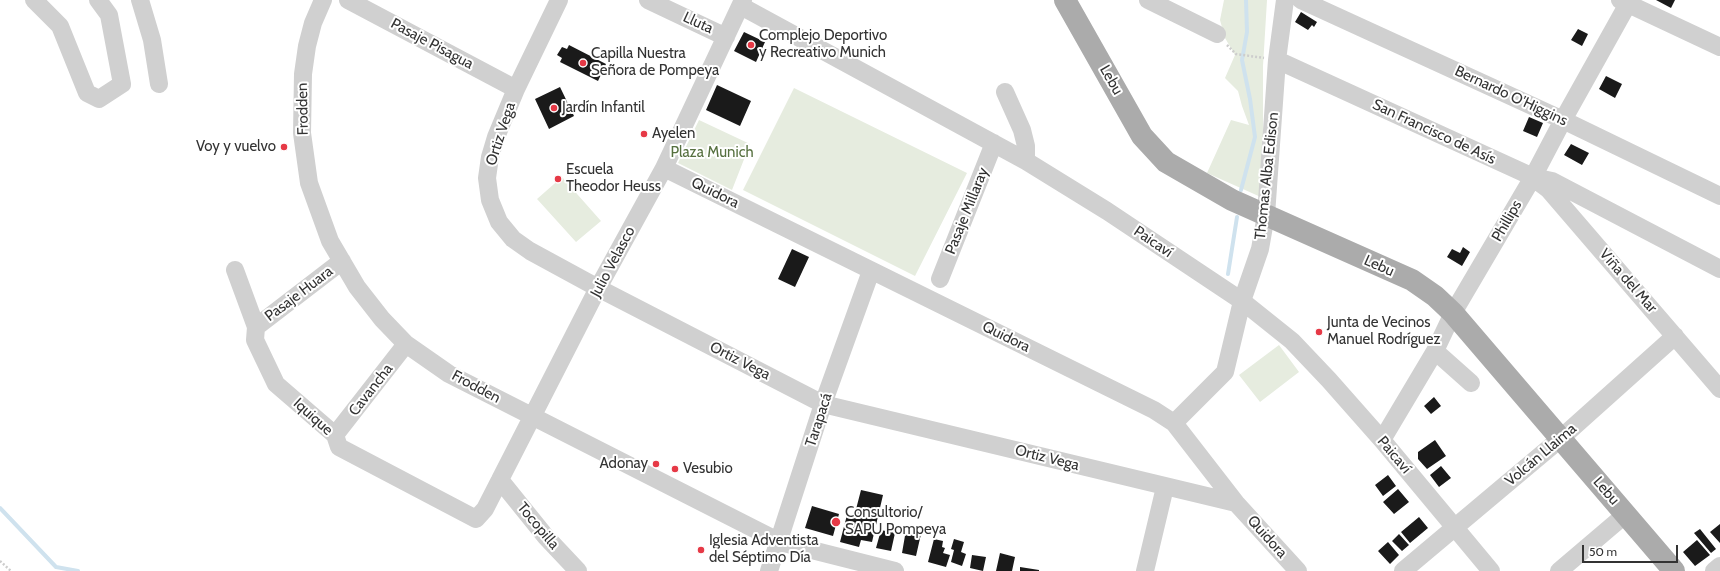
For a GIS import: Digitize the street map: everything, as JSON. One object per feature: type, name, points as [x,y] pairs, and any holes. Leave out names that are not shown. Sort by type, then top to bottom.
[{"type":"main road","name":"Lebu","points":[[1065,0],[1142,136],[1166,162],[1226,196],[1266,216],[1412,280],[1434,296],[1453,313],[1674,571]]},
{"type":"street","points":[[34,0],[60,26],[87,93],[99,99],[122,84],[109,15],[98,0]]},
{"type":"street","points":[[132,0],[143,8],[152,40],[159,84]]},
{"type":"street","name":"Frodden","points":[[323,0],[313,23],[307,46],[303,74],[302,133],[309,183],[330,241],[357,287],[378,314],[406,344],[449,374],[780,542],[896,571]]},
{"type":"street","name":"Pasaje Pisagua","points":[[348,0],[516,89]]},
{"type":"street","name":"Ortiz Vega","points":[[559,0],[516,89],[496,136],[490,157],[487,178],[490,200],[499,222],[513,239],[530,251],[598,288],[823,404],[1236,503]]},
{"type":"street","name":"Lluta","points":[[648,0],[726,37]]},
{"type":"street","points":[[1148,0],[1216,34]]},
{"type":"street","name":"Thomas Alba Edison","points":[[1174,423],[1225,372],[1242,301],[1260,249],[1266,216],[1277,60],[1285,0]]},
{"type":"street","name":"Bernardo O'Higgins","points":[[1301,0],[1563,120],[1720,196]]},
{"type":"street","points":[[1626,1],[1720,47]]},
{"type":"street","name":"Phillips","points":[[1382,440],[1435,351],[1453,313],[1533,177],[1626,1]]},
{"type":"street","name":"Julio Velasco","points":[[476,519],[485,509],[598,288],[664,168],[742,3]]},
{"type":"street","name":"Paicaví","points":[[742,3],[1026,161],[1107,211],[1242,301],[1292,341],[1329,380],[1382,440],[1491,571]]},
{"type":"street","name":"San Francisco de Asís","points":[[1277,60],[1533,177],[1552,181],[1720,269]]},
{"type":"street","points":[[1005,92],[1022,130],[1026,146],[1026,161]]},
{"type":"street","name":"Pasaje Millaray","points":[[940,279],[994,143]]},
{"type":"street","name":"Quidora","points":[[664,168],[1154,410],[1174,423],[1236,503],[1298,571]]},
{"type":"street","name":"Viña del Mar","points":[[1533,177],[1548,189],[1720,389]]},
{"type":"street","name":"Pasaje Huara","points":[[256,327],[342,261]]},
{"type":"street","name":"Iquique","points":[[235,270],[256,327],[255,340],[276,384],[335,435],[339,447],[476,519]]},
{"type":"street","name":"Tarapacá","points":[[769,571],[780,542],[823,404],[871,271]]},
{"type":"street","name":"Volcán Llaima","points":[[1403,571],[1560,439],[1675,336]]},
{"type":"street","name":"Cavancha","points":[[335,435],[406,344]]},
{"type":"street","points":[[1435,351],[1471,383]]},
{"type":"street","name":"Tocopilla","points":[[500,480],[546,537],[578,571]]},
{"type":"street","points":[[1146,571],[1165,487]]},
{"type":"street","points":[[1559,571],[1626,514]]},
{"type":"street","points":[[1714,571],[1720,566]]},
{"type":"path","points":[[1216,34],[1236,54],[1277,60]]},
{"type":"path","points":[[0,560],[11,571]]},
{"type":"green space","points":[[1224,0],[1267,0],[1263,66],[1263,198],[1207,173],[1231,120],[1249,125],[1238,91],[1225,78],[1235,55],[1225,38],[1220,20]]},
{"type":"green space","points":[[794,88],[967,173],[915,276],[743,190]]},
{"type":"green space","name":"Plaza Munich","points":[[699,120],[750,144],[732,190],[678,163]]},
{"type":"green space","points":[[562,177],[601,221],[576,242],[537,199]]},
{"type":"green space","points":[[1279,345],[1299,372],[1260,402],[1239,375]]},
{"type":"building","points":[[1656,0],[1675,0],[1671,8]]},
{"type":"building","points":[[1301,12],[1317,22],[1314,27],[1312,25],[1308,30],[1295,22]]},
{"type":"building","points":[[1578,29],[1588,34],[1582,46],[1571,40]]},
{"type":"building","points":[[744,32],[765,42],[756,62],[734,51]]},
{"type":"building","name":"Capilla Nuestra Señora de Pompeya","points":[[569,45],[606,64],[598,81],[560,62],[562,58],[557,55],[562,47],[567,49]]},
{"type":"building","points":[[1606,76],[1622,84],[1615,98],[1599,89]]},
{"type":"building","points":[[717,85],[751,101],[740,126],[706,110]]},
{"type":"building","name":"Jardín Infantil","points":[[560,87],[574,116],[549,129],[535,99]]},
{"type":"building","points":[[1529,117],[1543,123],[1537,137],[1523,131]]},
{"type":"building","points":[[1571,144],[1589,153],[1582,165],[1564,155]]},
{"type":"building","points":[[1463,247],[1470,252],[1462,266],[1447,257],[1452,249],[1460,253]]},
{"type":"building","points":[[792,249],[809,257],[795,287],[778,279]]},
{"type":"building","points":[[1434,397],[1441,406],[1431,414],[1424,406]]},
{"type":"building","points":[[1435,440],[1446,456],[1427,469],[1418,459],[1418,452]]},
{"type":"building","points":[[1441,466],[1451,478],[1439,487],[1430,475]]},
{"type":"building","points":[[1388,475],[1396,486],[1383,496],[1375,485]]},
{"type":"building","points":[[1398,489],[1409,502],[1394,514],[1383,502]]},
{"type":"building","points":[[861,490],[883,495],[872,542],[861,540],[859,547],[840,542],[847,515],[854,517]]},
{"type":"building","points":[[812,506],[839,514],[833,536],[805,528]]},
{"type":"building","points":[[1419,517],[1428,528],[1410,543],[1401,532]]},
{"type":"building","points":[[1720,524],[1720,543],[1710,532]]},
{"type":"building","points":[[1700,529],[1716,549],[1711,553],[1694,533]]},
{"type":"building","points":[[881,530],[895,533],[891,551],[876,548]]},
{"type":"building","points":[[906,530],[921,534],[916,556],[902,553]]},
{"type":"building","points":[[1399,534],[1409,545],[1402,551],[1392,541]]},
{"type":"building","points":[[934,539],[943,541],[942,547],[945,548],[943,553],[950,555],[946,567],[928,562]]},
{"type":"building","points":[[954,539],[964,542],[961,552],[966,554],[962,566],[951,562],[954,550],[951,549]]},
{"type":"building","points":[[1697,540],[1710,555],[1695,566],[1683,552]]},
{"type":"building","points":[[1388,542],[1399,555],[1390,564],[1378,551]]},
{"type":"building","points":[[1000,553],[1015,557],[1012,571],[996,571]]},
{"type":"building","points":[[972,555],[986,557],[983,571],[970,568]]},
{"type":"building","points":[[1020,567],[1039,570],[1039,571],[1020,571]]},
{"type":"waterway","points":[[1241,190],[1255,137],[1250,99],[1242,60],[1247,32],[1246,0]]},
{"type":"waterway","points":[[1228,274],[1237,217]]},
{"type":"waterway","points":[[0,508],[56,567],[78,571]]},
{"type":"place","name":"Complejo Deportivo y Recreativo Munich","points":[[751,45]]},
{"type":"place","name":"Capilla Nuestra Señora de Pompeya","points":[[583,63]]},
{"type":"place","name":"Jardín Infantil","points":[[554,108]]},
{"type":"place","name":"Ayelen","points":[[644,134]]},
{"type":"place","name":"Voy y vuelvo","points":[[284,147]]},
{"type":"place","name":"Escuela Theodor Heuss","points":[[558,179]]},
{"type":"place","name":"Junta de Vecinos Manuel Rodríguez","points":[[1319,332]]},
{"type":"place","name":"Adonay","points":[[656,464]]},
{"type":"place","name":"Vesubio","points":[[675,469]]},
{"type":"place","name":"Consultorio/ SAPU Pompeya","points":[[836,522]]},
{"type":"place","name":"Iglesia Adventista del Séptimo Día","points":[[701,550]]}]
